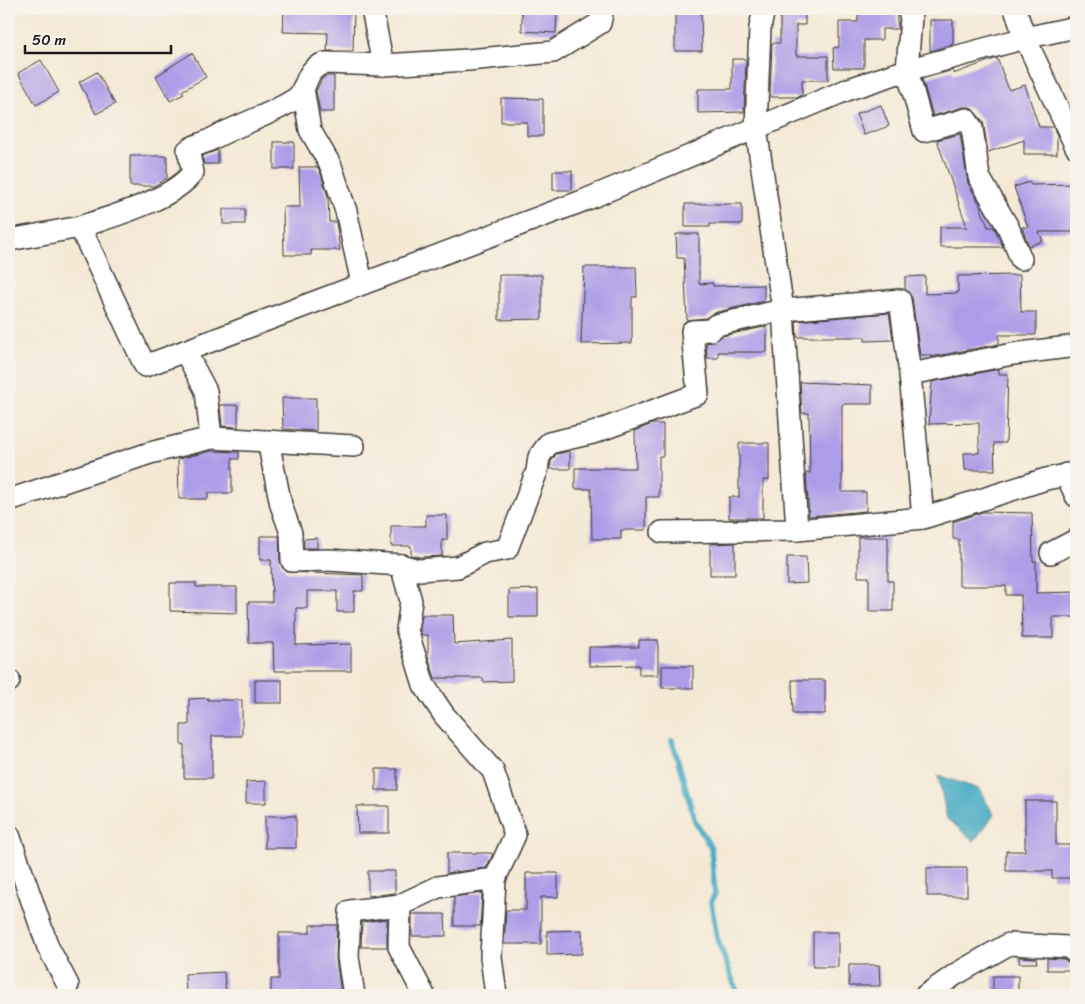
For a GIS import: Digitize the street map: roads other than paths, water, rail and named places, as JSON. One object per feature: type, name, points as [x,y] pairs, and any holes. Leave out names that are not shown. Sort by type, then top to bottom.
[{"type":"street","points":[[372,9],[383,65]]},
{"type":"street","points":[[9,240],[80,227],[129,211],[176,187],[189,178],[193,172],[188,150],[196,144],[210,140],[223,132],[270,114],[300,96],[311,71],[317,66],[325,63],[383,65],[468,60],[553,52],[600,23],[603,9]]},
{"type":"street","points":[[764,9],[760,28],[756,128],[783,310],[797,530]]},
{"type":"street","points":[[908,9],[911,17],[907,70],[924,131],[966,119],[972,128],[979,177],[1008,227],[1021,259]]},
{"type":"street","points":[[1015,9],[1025,38],[1076,147]]},
{"type":"street","points":[[1073,9],[1076,20]]},
{"type":"street","points":[[80,227],[145,366],[584,200],[849,89],[907,70],[1025,38],[1076,27]]},
{"type":"street","points":[[303,88],[310,130],[331,166],[346,211],[362,284]]},
{"type":"street","points":[[268,441],[281,505],[291,533],[292,561],[329,560],[401,565],[419,570],[458,568],[484,553],[507,549],[537,471],[539,457],[549,443],[593,433],[698,394],[692,332],[711,330],[716,325],[783,310],[900,300],[910,374],[923,518]]},
{"type":"street","points":[[910,374],[1013,354],[1076,346]]},
{"type":"street","points":[[185,351],[206,391],[211,438]]},
{"type":"street","points":[[9,500],[116,463],[211,438],[354,446]]},
{"type":"street","points":[[662,532],[797,530],[923,518],[1071,473],[1076,496]]},
{"type":"street","points":[[1051,553],[1076,540]]},
{"type":"street","points":[[401,565],[411,601],[407,630],[424,685],[444,715],[493,771],[514,835],[495,879],[491,957],[496,995]]},
{"type":"street","points":[[9,835],[48,947],[68,985]]},
{"type":"street","points":[[354,995],[348,956],[350,911],[400,905],[438,887],[495,879]]},
{"type":"street","points":[[400,905],[400,947],[424,995]]},
{"type":"street","points":[[926,995],[956,974],[1009,944],[1068,947],[1076,953]]},
{"type":"water","points":[[938,775],[979,789],[994,815],[974,841],[947,819]]},
{"type":"waterway","points":[[672,740],[695,821],[711,848],[715,894],[711,902],[717,938],[738,995]]}]
